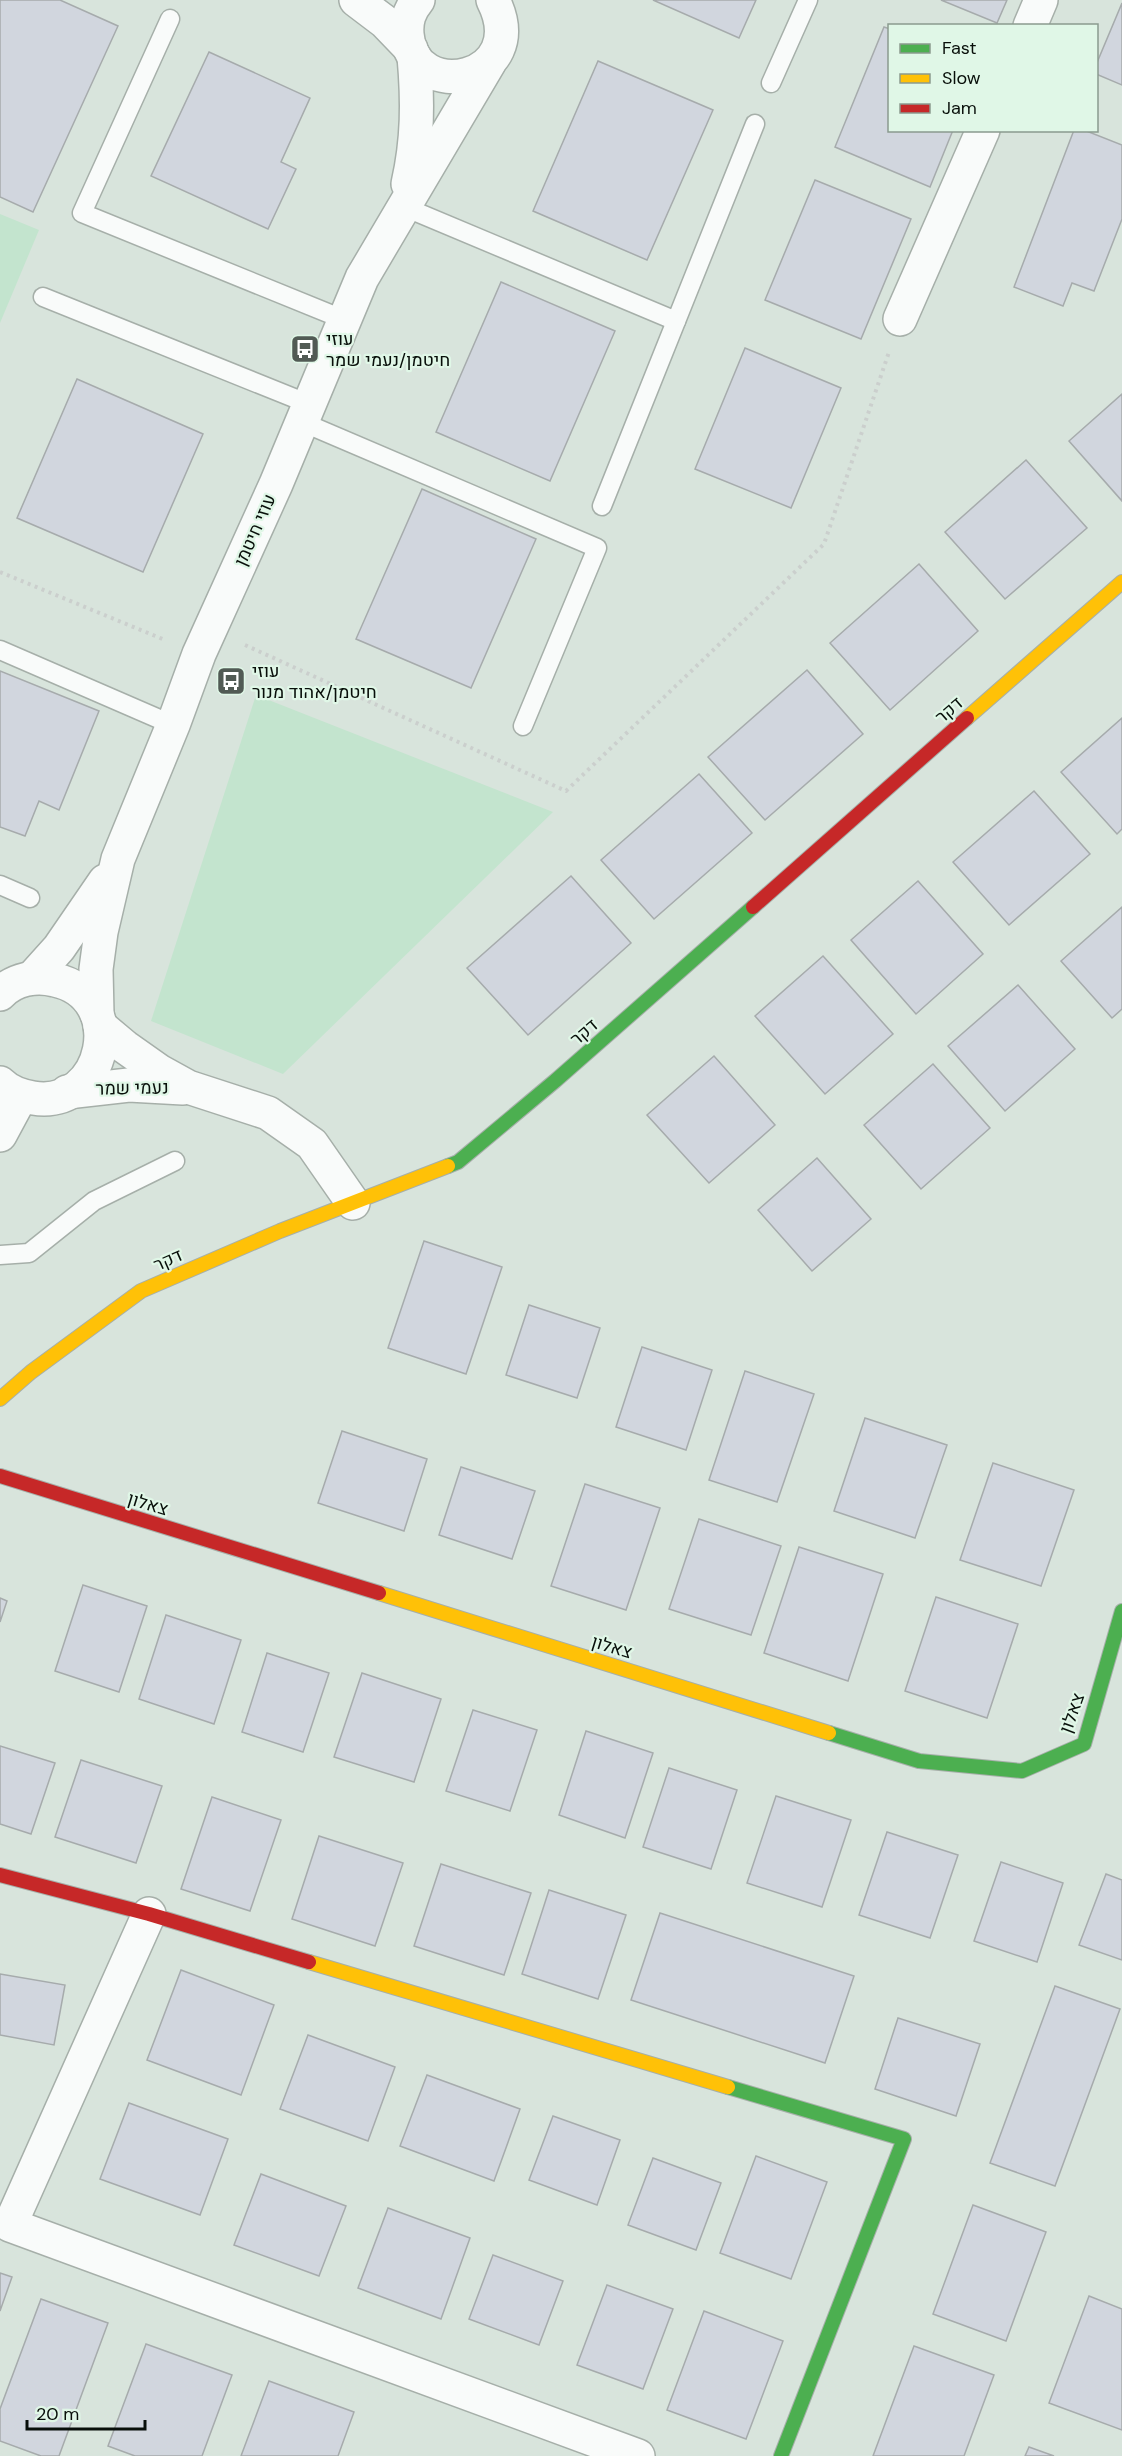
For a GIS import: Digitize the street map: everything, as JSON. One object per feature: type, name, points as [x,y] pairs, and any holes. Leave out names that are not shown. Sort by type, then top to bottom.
[{"type":"street","points":[[356,0],[385,22],[426,69],[443,76],[459,77],[475,73],[489,63]]},
{"type":"street","name":"עוזי חיטמן","points":[[402,206],[416,150],[417,88],[413,53],[408,41],[406,24],[411,8],[418,0]]},
{"type":"street","points":[[1031,24],[1041,0]]},
{"type":"street","name":"עוזי חיטמן","points":[[32,978],[59,948],[92,903],[118,859],[205,642],[306,413],[362,278],[402,206],[499,48],[502,31],[499,5]]},
{"type":"street","points":[[900,319],[982,132]]},
{"type":"street","name":"דקר","points":[[0,1399],[30,1372],[141,1291],[280,1231],[458,1162],[564,1073],[1122,582]]},
{"type":"street","name":"עוזי חיטמן","points":[[67,1092],[78,1087],[91,1072],[99,1056],[102,1039],[98,1020],[96,969],[101,932],[118,859]]},
{"type":"street","name":"נעמי שמר","points":[[32,978],[45,977],[65,982],[80,992],[92,1004],[98,1020],[159,1071],[197,1090],[268,1113],[312,1144],[353,1203]]},
{"type":"street","points":[[0,994],[6,988],[32,978]]},
{"type":"street","name":"נעמי שמר","points":[[11,1089],[41,1099],[60,1096],[67,1092],[129,1085],[162,1085],[197,1090]]},
{"type":"street","points":[[0,1135],[11,1089]]},
{"type":"street","name":"צאלון","points":[[0,1476],[919,1761],[1022,1771],[1084,1744],[1122,1611]]},
{"type":"street","points":[[0,1875],[149,1914],[904,2139],[781,2456]]},
{"type":"street","points":[[149,1914],[10,2226],[638,2456]]},
{"type":"lane","points":[[771,83],[808,0]]},
{"type":"lane","points":[[170,19],[82,213],[345,320]]},
{"type":"lane","points":[[602,506],[755,124]]},
{"type":"lane","points":[[402,206],[676,321]]},
{"type":"lane","points":[[43,297],[306,413],[597,548],[524,726]]},
{"type":"lane","points":[[0,651],[173,725]]},
{"type":"lane","points":[[0,885],[30,898]]},
{"type":"lane","points":[[0,1255],[29,1253],[94,1201],[175,1161]]},
{"type":"path","points":[[0,572],[205,642],[566,791],[825,544],[900,319]]},
{"type":"green space","points":[[0,214],[39,230],[0,323]]},
{"type":"green space","points":[[256,695],[553,812],[283,1074],[151,1021]]},
{"type":"building","points":[[0,0],[60,0],[118,26],[33,212],[0,197]]},
{"type":"building","points":[[653,0],[756,0],[739,38]]},
{"type":"building","points":[[941,0],[1007,0],[997,23]]},
{"type":"building","points":[[1122,3],[1122,85],[1098,75],[1098,60]]},
{"type":"building","points":[[884,27],[888,28],[888,132],[952,132],[930,187],[835,147]]},
{"type":"building","points":[[209,52],[310,98],[281,162],[296,169],[268,229],[151,176]]},
{"type":"building","points":[[598,61],[713,110],[647,260],[533,211]]},
{"type":"building","points":[[1073,132],[1089,132],[1122,145],[1122,219],[1094,291],[1072,283],[1063,306],[1014,287]]},
{"type":"building","points":[[815,180],[911,219],[861,339],[765,300]]},
{"type":"building","points":[[501,282],[615,331],[550,481],[436,432]]},
{"type":"building","points":[[745,348],[841,388],[791,508],[695,469]]},
{"type":"building","points":[[77,379],[203,434],[143,572],[17,518]]},
{"type":"building","points":[[1122,394],[1122,501],[1069,441]]},
{"type":"building","points":[[1026,460],[1087,528],[1005,599],[945,532]]},
{"type":"building","points":[[422,489],[536,539],[471,688],[356,639]]},
{"type":"building","points":[[919,564],[978,631],[890,710],[830,643]]},
{"type":"building","points":[[807,670],[863,734],[765,820],[708,757]]},
{"type":"building","points":[[0,671],[99,711],[59,810],[39,801],[25,836],[0,827]]},
{"type":"building","points":[[1122,718],[1122,829],[1117,834],[1061,772]]},
{"type":"building","points":[[699,774],[752,833],[654,919],[601,860]]},
{"type":"building","points":[[1034,791],[1090,854],[1009,925],[953,862]]},
{"type":"building","points":[[571,876],[631,943],[528,1035],[467,968]]},
{"type":"building","points":[[918,881],[983,954],[916,1014],[851,940]]},
{"type":"building","points":[[1122,907],[1122,1009],[1112,1018],[1061,961]]},
{"type":"building","points":[[823,956],[893,1034],[825,1094],[755,1016]]},
{"type":"building","points":[[1018,985],[1075,1049],[1005,1111],[948,1046]]},
{"type":"building","points":[[714,1056],[775,1125],[709,1183],[647,1115]]},
{"type":"building","points":[[933,1064],[990,1128],[921,1189],[864,1125]]},
{"type":"building","points":[[817,1158],[871,1219],[812,1271],[758,1210]]},
{"type":"building","points":[[424,1241],[502,1267],[466,1374],[388,1348]]},
{"type":"building","points":[[529,1305],[600,1328],[577,1398],[506,1375]]},
{"type":"building","points":[[642,1347],[712,1370],[686,1450],[616,1427]]},
{"type":"building","points":[[745,1371],[814,1394],[777,1502],[709,1480]]},
{"type":"building","points":[[865,1418],[947,1445],[915,1538],[834,1511]]},
{"type":"building","points":[[342,1431],[427,1459],[404,1531],[318,1503]]},
{"type":"building","points":[[993,1463],[1074,1490],[1041,1586],[960,1560]]},
{"type":"building","points":[[461,1467],[535,1491],[512,1559],[439,1535]]},
{"type":"building","points":[[585,1484],[660,1508],[626,1610],[551,1586]]},
{"type":"building","points":[[699,1519],[781,1546],[751,1635],[669,1609]]},
{"type":"building","points":[[799,1547],[883,1574],[848,1681],[764,1653]]},
{"type":"building","points":[[83,1585],[147,1606],[119,1692],[55,1671]]},
{"type":"building","points":[[936,1597],[1018,1624],[987,1718],[905,1691]]},
{"type":"building","points":[[0,1598],[7,1601],[0,1622]]},
{"type":"building","points":[[166,1615],[241,1640],[214,1724],[139,1699]]},
{"type":"building","points":[[267,1653],[329,1673],[303,1752],[242,1732]]},
{"type":"building","points":[[362,1673],[441,1699],[414,1782],[334,1757]]},
{"type":"building","points":[[473,1710],[537,1730],[510,1811],[446,1791]]},
{"type":"building","points":[[586,1731],[653,1753],[625,1838],[559,1815]]},
{"type":"building","points":[[0,1746],[55,1763],[31,1834],[0,1824]]},
{"type":"building","points":[[81,1760],[162,1786],[136,1863],[55,1837]]},
{"type":"building","points":[[669,1768],[737,1790],[711,1869],[643,1847]]},
{"type":"building","points":[[776,1796],[851,1820],[822,1907],[747,1883]]},
{"type":"building","points":[[212,1797],[281,1820],[250,1911],[181,1889]]},
{"type":"building","points":[[887,1832],[958,1855],[930,1938],[859,1915]]},
{"type":"building","points":[[319,1836],[403,1863],[375,1946],[292,1919]]},
{"type":"building","points":[[1001,1862],[1063,1883],[1037,1962],[974,1941]]},
{"type":"building","points":[[441,1864],[531,1893],[504,1975],[414,1946]]},
{"type":"building","points":[[1106,1874],[1122,1880],[1122,1960],[1079,1945]]},
{"type":"building","points":[[549,1890],[626,1915],[598,1999],[522,1974]]},
{"type":"building","points":[[660,1913],[854,1976],[825,2063],[631,2000]]},
{"type":"building","points":[[181,1970],[274,2005],[241,2095],[147,2060]]},
{"type":"building","points":[[0,1974],[65,1985],[54,2045],[0,2035]]},
{"type":"building","points":[[1055,1986],[1120,2009],[1055,2186],[990,2163]]},
{"type":"building","points":[[898,2018],[980,2044],[956,2116],[875,2089]]},
{"type":"building","points":[[308,2035],[395,2067],[368,2141],[280,2109]]},
{"type":"building","points":[[427,2075],[520,2109],[494,2181],[400,2146]]},
{"type":"building","points":[[129,2103],[228,2139],[200,2215],[100,2179]]},
{"type":"building","points":[[553,2116],[620,2140],[597,2205],[529,2180]]},
{"type":"building","points":[[756,2156],[827,2182],[791,2279],[720,2253]]},
{"type":"building","points":[[653,2158],[721,2183],[696,2250],[628,2225]]},
{"type":"building","points":[[261,2174],[346,2206],[319,2276],[234,2245]]},
{"type":"building","points":[[973,2205],[1046,2232],[1006,2341],[933,2314]]},
{"type":"building","points":[[388,2208],[470,2238],[441,2319],[358,2288]]},
{"type":"building","points":[[493,2255],[563,2281],[539,2345],[469,2319]]},
{"type":"building","points":[[0,2273],[12,2277],[0,2311]]},
{"type":"building","points":[[607,2285],[673,2309],[643,2389],[577,2365]]},
{"type":"building","points":[[1089,2296],[1122,2309],[1122,2430],[1049,2403]]},
{"type":"building","points":[[41,2299],[108,2323],[59,2456],[41,2456],[0,2441],[0,2409]]},
{"type":"building","points":[[704,2311],[783,2341],[746,2439],[667,2410]]},
{"type":"building","points":[[146,2344],[232,2375],[202,2456],[135,2456],[108,2446]]},
{"type":"building","points":[[914,2346],[994,2375],[964,2456],[873,2456]]},
{"type":"building","points":[[269,2381],[354,2412],[338,2456],[241,2456]]},
{"type":"building","points":[[1029,2447],[1054,2456],[1025,2456]]},
{"type":"traffic: fast","points":[[448,1166],[458,1162],[555,1081],[753,907]]},
{"type":"traffic: fast","points":[[829,1733],[919,1761],[1022,1771],[1084,1744],[1122,1611]]},
{"type":"traffic: fast","points":[[728,2087],[904,2139],[781,2456]]},
{"type":"traffic: slow","points":[[967,718],[1122,582]]},
{"type":"traffic: slow","points":[[0,1399],[31,1372],[141,1291],[280,1231],[448,1166]]},
{"type":"traffic: slow","points":[[379,1593],[829,1733]]},
{"type":"traffic: slow","points":[[309,1962],[728,2087]]},
{"type":"traffic: jam","points":[[753,907],[967,718]]},
{"type":"traffic: jam","points":[[0,1476],[379,1593]]},
{"type":"traffic: jam","points":[[0,1875],[149,1914],[309,1962]]},
{"type":"place","name":"עוזי חיטמן/נעמי שמר","points":[[305,349]]},
{"type":"place","name":"עוזי חיטמן/אהוד מנור","points":[[231,681]]}]
